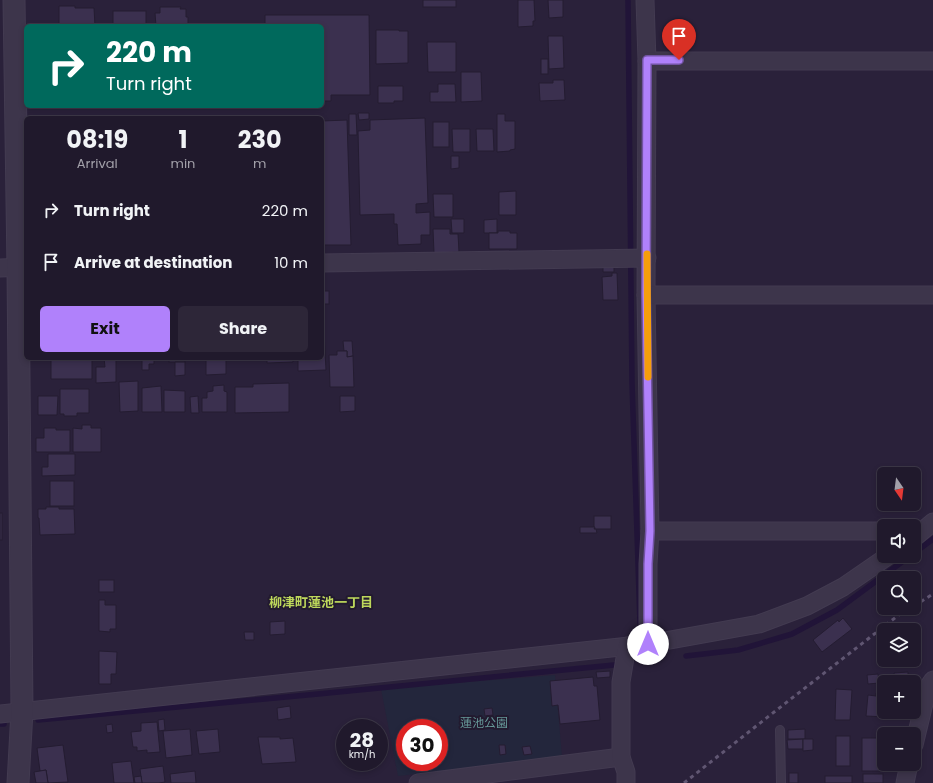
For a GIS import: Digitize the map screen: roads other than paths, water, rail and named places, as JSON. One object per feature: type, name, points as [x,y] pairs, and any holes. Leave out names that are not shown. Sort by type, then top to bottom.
[{"type":"street","points":[[14,0],[15,268],[22,712],[18,783]]},
{"type":"street","points":[[645,0],[647,60],[646,294],[650,531],[648,564],[648,644]]},
{"type":"street","points":[[647,60],[933,61]]},
{"type":"street","points":[[324,263],[646,258]]},
{"type":"street","points":[[646,294],[933,295]]},
{"type":"street","points":[[921,532],[933,522]]},
{"type":"street","points":[[650,531],[877,531]]},
{"type":"street","points":[[0,714],[648,644],[759,624],[807,606],[843,587],[878,563]]},
{"type":"street","points":[[626,783],[626,772],[621,757],[621,682],[627,646]]},
{"type":"street","points":[[918,727],[928,687],[933,680]]},
{"type":"street","points":[[418,783],[621,757]]},
{"type":"street","points":[[905,783],[908,771]]},
{"type":"lane","points":[[780,730],[781,783]]},
{"type":"waterway","points":[[628,0],[632,383],[640,623]]},
{"type":"waterway","points":[[921,548],[933,539]]},
{"type":"waterway","points":[[686,656],[738,650],[792,634],[837,610],[901,563]]},
{"type":"waterway","points":[[38,720],[614,665]]},
{"type":"railway","points":[[921,602],[933,594]]},
{"type":"railway","points":[[684,783],[899,615]]},
{"type":"district","name":"柳津町蓮池一丁目","points":[[321,602]]},
{"type":"park label","name":"蓮池公園","points":[[484,723]]}]
